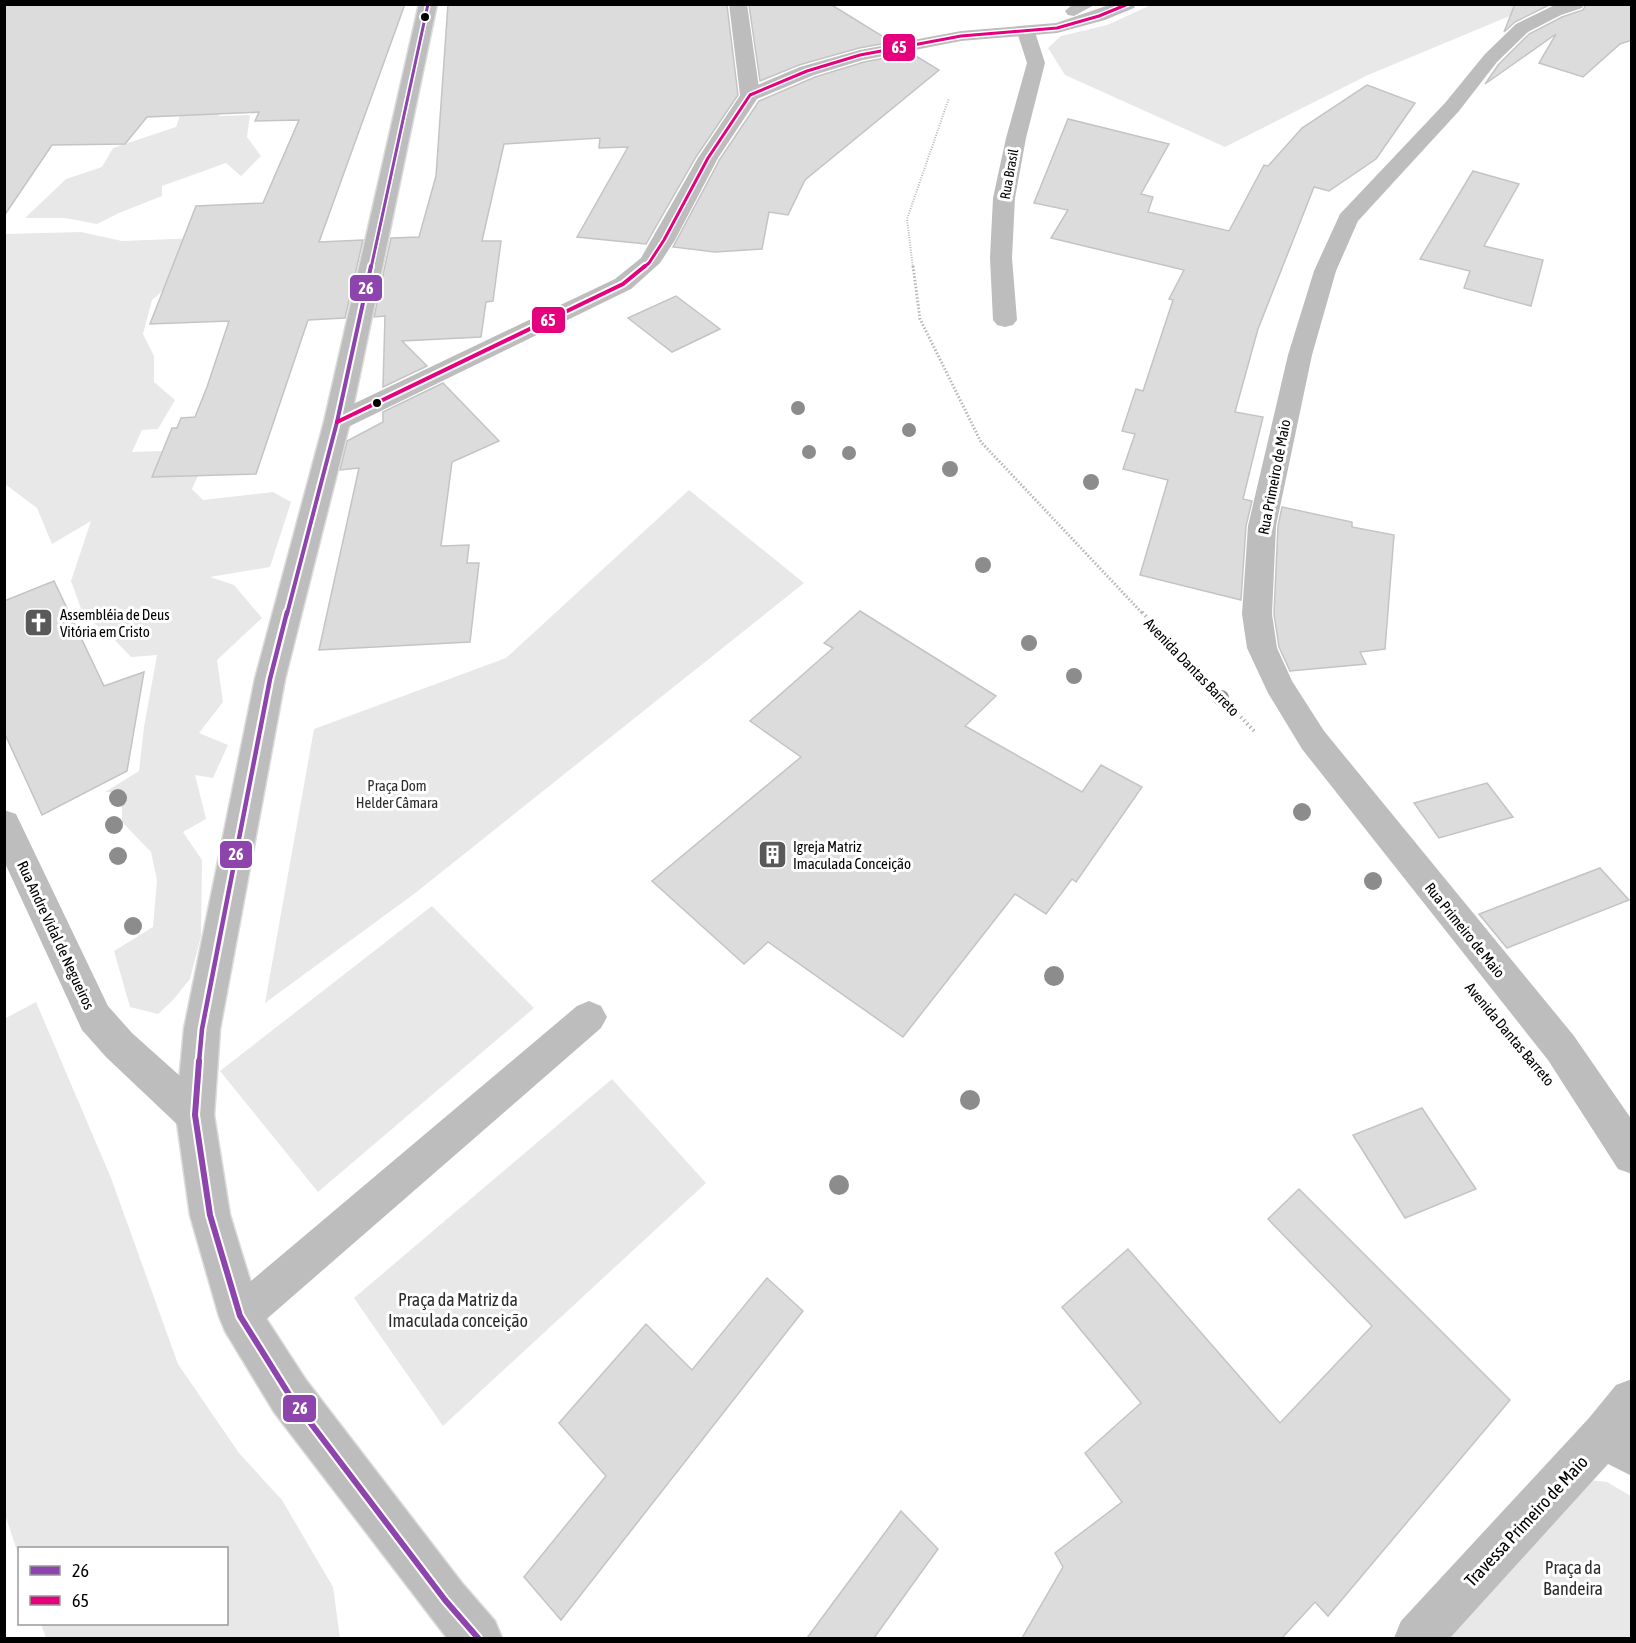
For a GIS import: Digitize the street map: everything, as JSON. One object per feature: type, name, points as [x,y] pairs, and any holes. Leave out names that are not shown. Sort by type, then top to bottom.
[{"type":"street","points":[[428,4],[337,422],[270,679],[202,1029],[195,1115],[210,1215],[240,1316],[290,1395],[445,1600],[478,1638]]},
{"type":"street","points":[[738,4],[750,95]]},
{"type":"street","points":[[337,422],[623,284],[649,263],[664,240],[708,158],[750,95],[807,71],[878,51],[961,36],[1058,28],[1099,16],[1128,4]]},
{"type":"street","name":"Rua Primeiro de Maio","points":[[1576,4],[1522,28],[1491,58],[1452,107],[1348,219],[1325,271],[1300,355],[1262,525],[1257,614],[1262,648],[1279,685],[1313,740],[1561,1048],[1632,1155]]},
{"type":"street","name":"Rua Brasil","points":[[1005,320],[1001,258],[1004,198],[1016,138],[1036,63],[1026,32]]},
{"type":"street","name":"Rua Andre Vidal de Negueiros","points":[[4,824],[94,1018],[118,1045],[195,1115]]},
{"type":"street","name":"Travessa Primeiro de Maio","points":[[1418,1638],[1623,1430]]},
{"type":"lane","points":[[240,1316],[589,1017]]},
{"type":"path","name":"Avenida Dantas Barreto","points":[[949,98],[907,219],[920,319],[981,442],[1259,736]]},
{"type":"green space","points":[[1151,5],[1536,5],[1368,75],[1225,147],[1065,75],[1048,48],[1061,36],[1107,25]]},
{"type":"green space","points":[[218,101],[219,116],[250,115],[247,137],[261,156],[241,176],[226,163],[162,186],[162,196],[97,224],[65,218],[25,218],[66,179],[102,167],[113,148],[176,127],[182,109]]},
{"type":"green space","points":[[81,232],[122,241],[225,237],[152,300],[143,334],[154,356],[154,382],[175,400],[158,429],[142,430],[132,452],[162,451],[152,477],[198,476],[192,489],[203,500],[273,492],[291,502],[270,567],[210,577],[234,585],[262,618],[217,660],[223,702],[199,733],[228,745],[213,778],[195,775],[206,819],[183,832],[202,860],[201,936],[190,979],[158,1014],[130,1007],[114,951],[153,927],[157,880],[151,852],[122,822],[122,793],[105,792],[139,771],[144,727],[157,655],[131,657],[107,632],[84,617],[71,581],[91,521],[52,544],[37,508],[5,484],[5,234]]},
{"type":"green space","name":"Praça Dom Helder Câmara","points":[[689,490],[804,583],[414,894],[265,1003],[314,729],[506,658]]},
{"type":"green space","points":[[432,906],[534,1008],[318,1192],[220,1071]]},
{"type":"green space","points":[[36,1002],[111,1178],[178,1364],[239,1453],[282,1500],[333,1587],[340,1638],[46,1638],[41,1625],[228,1625],[228,1547],[18,1547],[18,1554],[4,1511],[4,1019]]},
{"type":"green space","name":"Praça da Matriz da Imaculada conceição","points":[[612,1079],[706,1183],[443,1426],[354,1298]]},
{"type":"green space","name":"Praça da Bandeira","points":[[1588,1480],[1607,1482],[1631,1496],[1631,1638],[1445,1638],[1573,1485]]},
{"type":"building","points":[[4,4],[405,4],[319,242],[363,240],[345,318],[308,320],[256,474],[152,477],[172,428],[177,428],[181,418],[195,417],[229,321],[150,324],[196,206],[263,203],[299,120],[255,121],[259,112],[147,117],[125,144],[52,145],[4,216]]},
{"type":"building","points":[[448,4],[727,5],[738,95],[696,157],[646,244],[577,237],[628,147],[599,148],[600,138],[504,144],[482,241],[501,241],[493,301],[486,302],[481,337],[402,341],[427,366],[383,387],[385,316],[374,317],[391,238],[419,237],[436,176]]},
{"type":"building","points":[[830,4],[892,42],[859,48],[799,65],[760,81],[749,5]]},
{"type":"building","points":[[1515,4],[1551,4],[1515,22],[1504,32]]},
{"type":"building","points":[[1586,4],[1632,4],[1632,40],[1620,44],[1583,77],[1539,63],[1556,34],[1485,84],[1499,64],[1529,34],[1562,17],[1583,10]]},
{"type":"building","points":[[911,53],[939,70],[805,180],[788,215],[769,212],[762,249],[715,252],[673,247],[720,159],[759,101],[815,77],[864,62]]},
{"type":"building","points":[[1367,85],[1415,103],[1376,159],[1329,191],[1314,187],[1258,329],[1235,412],[1263,417],[1243,499],[1252,501],[1246,526],[1241,600],[1140,575],[1168,480],[1123,469],[1135,434],[1122,431],[1136,389],[1143,391],[1173,300],[1169,299],[1184,270],[1051,238],[1068,210],[1034,203],[1068,119],[1169,144],[1141,194],[1153,197],[1148,212],[1229,231],[1264,165],[1268,166],[1302,128]]},
{"type":"building","points":[[1473,171],[1519,184],[1484,246],[1543,260],[1531,306],[1464,288],[1470,271],[1420,259]]},
{"type":"building","points":[[676,296],[720,329],[672,352],[628,318]]},
{"type":"building","points":[[443,383],[499,441],[452,462],[441,546],[469,545],[467,563],[479,563],[470,642],[319,650],[359,468],[340,470],[347,441],[383,422],[383,412]]},
{"type":"building","points":[[1282,507],[1352,522],[1352,527],[1394,535],[1385,649],[1360,652],[1366,664],[1290,671],[1279,647],[1274,614],[1278,526]]},
{"type":"building","points":[[54,581],[104,686],[144,672],[127,771],[42,815],[4,732],[4,601]]},
{"type":"building","points":[[860,611],[996,696],[965,726],[1082,792],[1101,765],[1142,787],[1076,882],[1072,879],[1046,914],[1015,894],[903,1037],[768,942],[744,964],[652,881],[801,757],[750,721],[833,648],[824,643]]},
{"type":"building","points":[[1487,783],[1513,817],[1439,838],[1414,803]]},
{"type":"building","points":[[1600,868],[1629,900],[1507,948],[1479,914]]},
{"type":"building","points":[[1422,1108],[1476,1189],[1405,1218],[1353,1135]]},
{"type":"building","points":[[1299,1189],[1510,1400],[1328,1616],[1315,1602],[1282,1638],[1022,1638],[1063,1567],[1055,1553],[1122,1502],[1085,1453],[1141,1403],[1062,1307],[1128,1249],[1280,1423],[1372,1326],[1268,1219]]},
{"type":"building","points":[[767,1278],[803,1311],[561,1620],[524,1577],[606,1476],[559,1423],[646,1324],[692,1370]]},
{"type":"building","points":[[901,1511],[938,1549],[874,1638],[807,1638]]},
{"type":"transit line","name":"26","points":[[428,4],[337,422],[270,679],[202,1029],[195,1115],[210,1215],[240,1316],[290,1396],[445,1600],[478,1638]]},
{"type":"transit line","name":"65","points":[[337,422],[623,284],[649,263],[664,240],[708,158],[750,95],[807,71],[860,55],[961,36],[1057,28],[1099,16],[1128,4]]},
{"type":"place","name":"Assembléia de Deus Vitória em Cristo","points":[[39,623]]},
{"type":"place","name":"Igreja Matriz Imaculada Conceição","points":[[772,855]]}]
